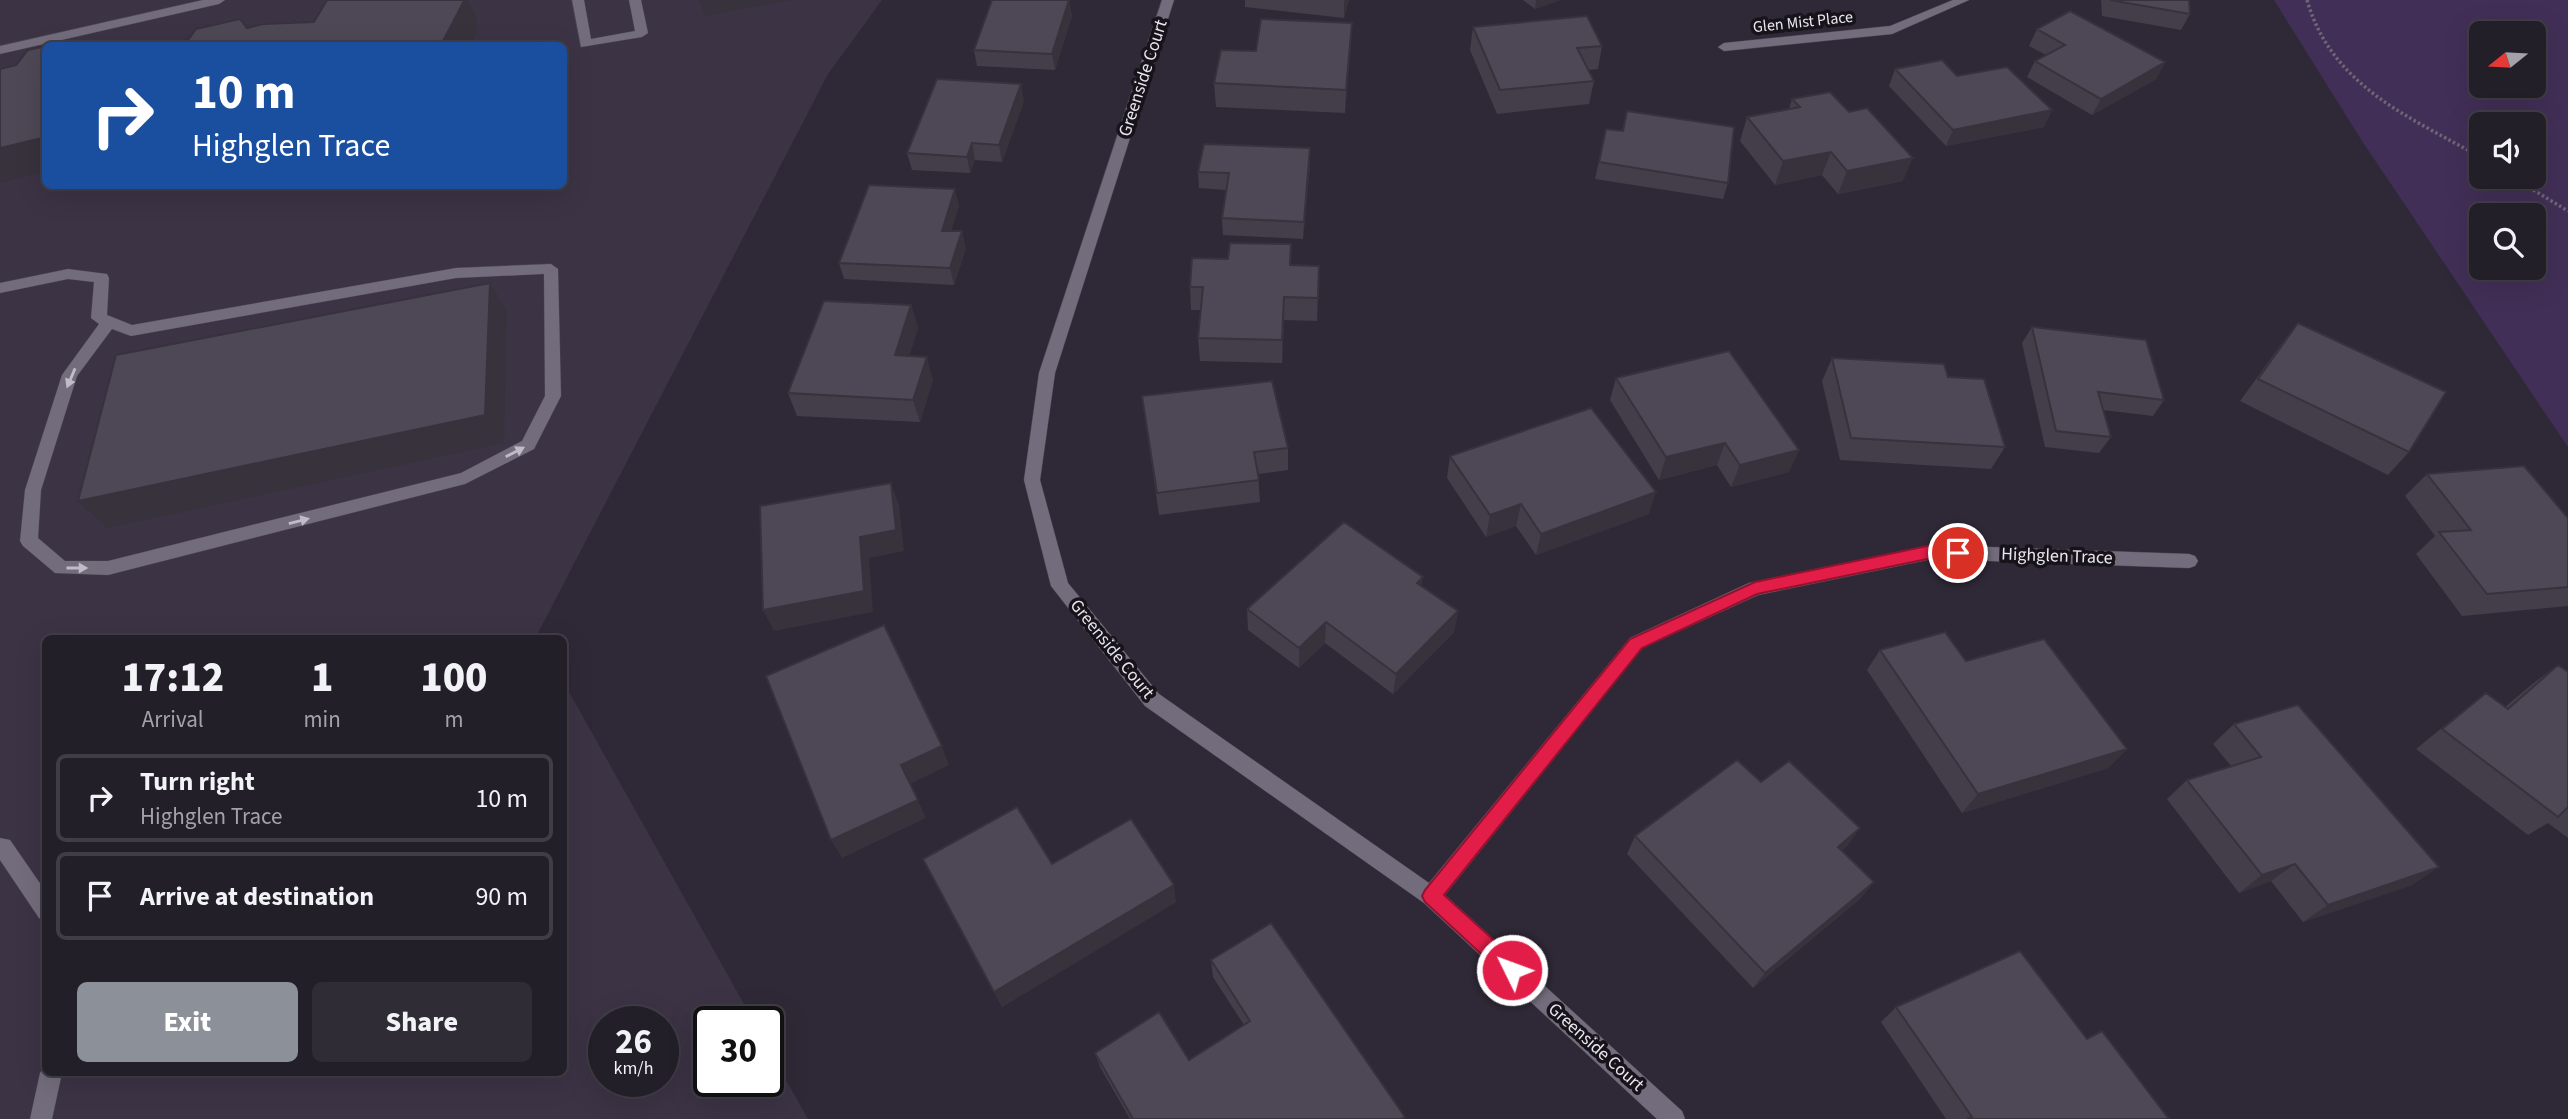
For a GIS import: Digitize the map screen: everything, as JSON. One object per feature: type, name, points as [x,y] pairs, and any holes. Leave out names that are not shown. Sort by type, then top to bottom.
[{"type":"street","points":[[0,50],[219,0]]},
{"type":"street","points":[[578,0],[585,44],[642,33],[635,0]]},
{"type":"street","name":"Greenside Court","points":[[1168,0],[1047,373],[1032,480],[1060,586],[1152,700],[1431,896],[1673,1118]]},
{"type":"street","name":"Glen Mist Place","points":[[1724,47],[1892,30],[1963,0]]},
{"type":"street","points":[[0,288],[68,274],[102,278],[99,318],[109,322],[131,331],[456,273],[551,269],[553,396],[528,445],[465,478],[108,568],[61,568],[29,541],[33,490],[70,374],[109,322]]},
{"type":"street","name":"Highglen Trace","points":[[1431,896],[1636,643],[1755,588],[1932,552],[2189,561]]},
{"type":"street","points":[[0,847],[4,847],[42,905]]},
{"type":"street","points":[[41,1119],[50,1076]]},
{"type":"path","points":[[2307,0],[2311,16],[2334,58],[2390,104],[2469,151]]},
{"type":"path","points":[[2532,189],[2568,211]]},
{"type":"shaded area","points":[[0,0],[882,0],[828,74],[537,635],[42,635],[42,1076],[567,1076],[567,688],[745,1006],[693,1006],[693,1097],[784,1097],[784,1076],[808,1119],[0,1119]]},
{"type":"shaded area","points":[[2274,0],[2568,0],[2568,447],[2362,141]]},
{"type":"building","points":[[327,0],[464,1],[443,41],[439,42],[180,42],[188,40],[196,29],[240,19],[247,28],[263,24],[314,22]]},
{"type":"building","points":[[992,0],[1069,0],[1052,54],[974,50]]},
{"type":"building","points":[[2110,0],[2189,0],[2190,14]]},
{"type":"building","points":[[2070,11],[2165,62],[2101,99],[2035,61],[2065,45],[2037,29]]},
{"type":"building","points":[[1587,16],[1602,46],[1577,48],[1594,81],[1500,90],[1473,27]]},
{"type":"building","points":[[1261,19],[1352,23],[1346,90],[1214,83],[1221,50],[1256,51]]},
{"type":"building","points":[[42,47],[42,138],[0,148],[0,69],[16,65],[28,50]]},
{"type":"building","points":[[1942,60],[1957,76],[2007,67],[2052,110],[1953,130],[1895,69]]},
{"type":"building","points":[[937,79],[1021,84],[999,145],[972,143],[967,157],[907,153]]},
{"type":"building","points":[[1830,92],[1849,112],[1867,108],[1913,158],[1847,171],[1831,152],[1783,161],[1747,117],[1800,107],[1792,99]]},
{"type":"building","points":[[1627,111],[1734,127],[1728,183],[1599,162],[1606,129],[1623,131]]},
{"type":"building","points":[[1204,144],[1310,148],[1304,222],[1222,218],[1229,173],[1198,172]]},
{"type":"building","points":[[869,185],[955,189],[942,231],[962,231],[950,268],[839,263]]},
{"type":"building","points":[[1230,243],[1291,244],[1290,265],[1319,266],[1318,298],[1284,297],[1282,340],[1198,338],[1203,287],[1190,287],[1192,258],[1228,259]]},
{"type":"building","points":[[490,283],[485,415],[78,501],[116,355]]},
{"type":"building","points":[[824,301],[911,305],[895,355],[927,357],[913,400],[788,393]]},
{"type":"building","points":[[2298,323],[2446,392],[2409,452],[2258,379]]},
{"type":"building","points":[[2032,327],[2146,340],[2164,400],[2098,392],[2111,437],[2056,431]]},
{"type":"building","points":[[1729,351],[1799,450],[1740,465],[1725,443],[1666,457],[1616,378]]},
{"type":"building","points":[[1832,358],[1944,364],[1948,377],[1984,379],[2005,447],[1851,438]]},
{"type":"building","points":[[1272,381],[1288,448],[1254,452],[1259,480],[1157,493],[1142,396]]},
{"type":"building","points":[[1591,408],[1656,492],[1541,534],[1521,504],[1490,515],[1450,456]]},
{"type":"building","points":[[2524,466],[2568,518],[2568,587],[2487,594],[2439,532],[2471,530],[2427,474]]},
{"type":"building","points":[[891,483],[896,530],[860,537],[864,591],[763,610],[760,506]]},
{"type":"building","points":[[1344,522],[1423,577],[1417,583],[1458,611],[1396,674],[1326,622],[1299,648],[1247,609]]},
{"type":"building","points":[[884,625],[942,746],[901,765],[918,800],[831,840],[766,676]]},
{"type":"building","points":[[1945,632],[1966,661],[2044,639],[2127,749],[1978,794],[1880,650]]},
{"type":"building","points":[[2558,665],[2568,672],[2568,807],[2558,817],[2442,729],[2486,693],[2508,709]]},
{"type":"building","points":[[2298,705],[2439,867],[2328,905],[2295,864],[2262,875],[2187,780],[2261,757],[2234,724]]},
{"type":"building","points":[[1737,760],[1761,782],[1789,761],[1860,828],[1838,847],[1874,882],[1765,973],[1635,836]]},
{"type":"building","points":[[1017,807],[1052,864],[1131,819],[1174,885],[994,992],[923,859]]},
{"type":"building","points":[[1271,923],[1405,1117],[1133,1119],[1095,1053],[1159,1012],[1189,1060],[1250,1021],[1211,960]]},
{"type":"building","points":[[2020,951],[2087,1039],[2102,1031],[2169,1119],[1967,1119],[1972,1117],[1896,1007]]},
{"type":"route","points":[[1512,970],[1431,896],[1636,643],[1755,588],[1932,552],[1958,553]]}]
